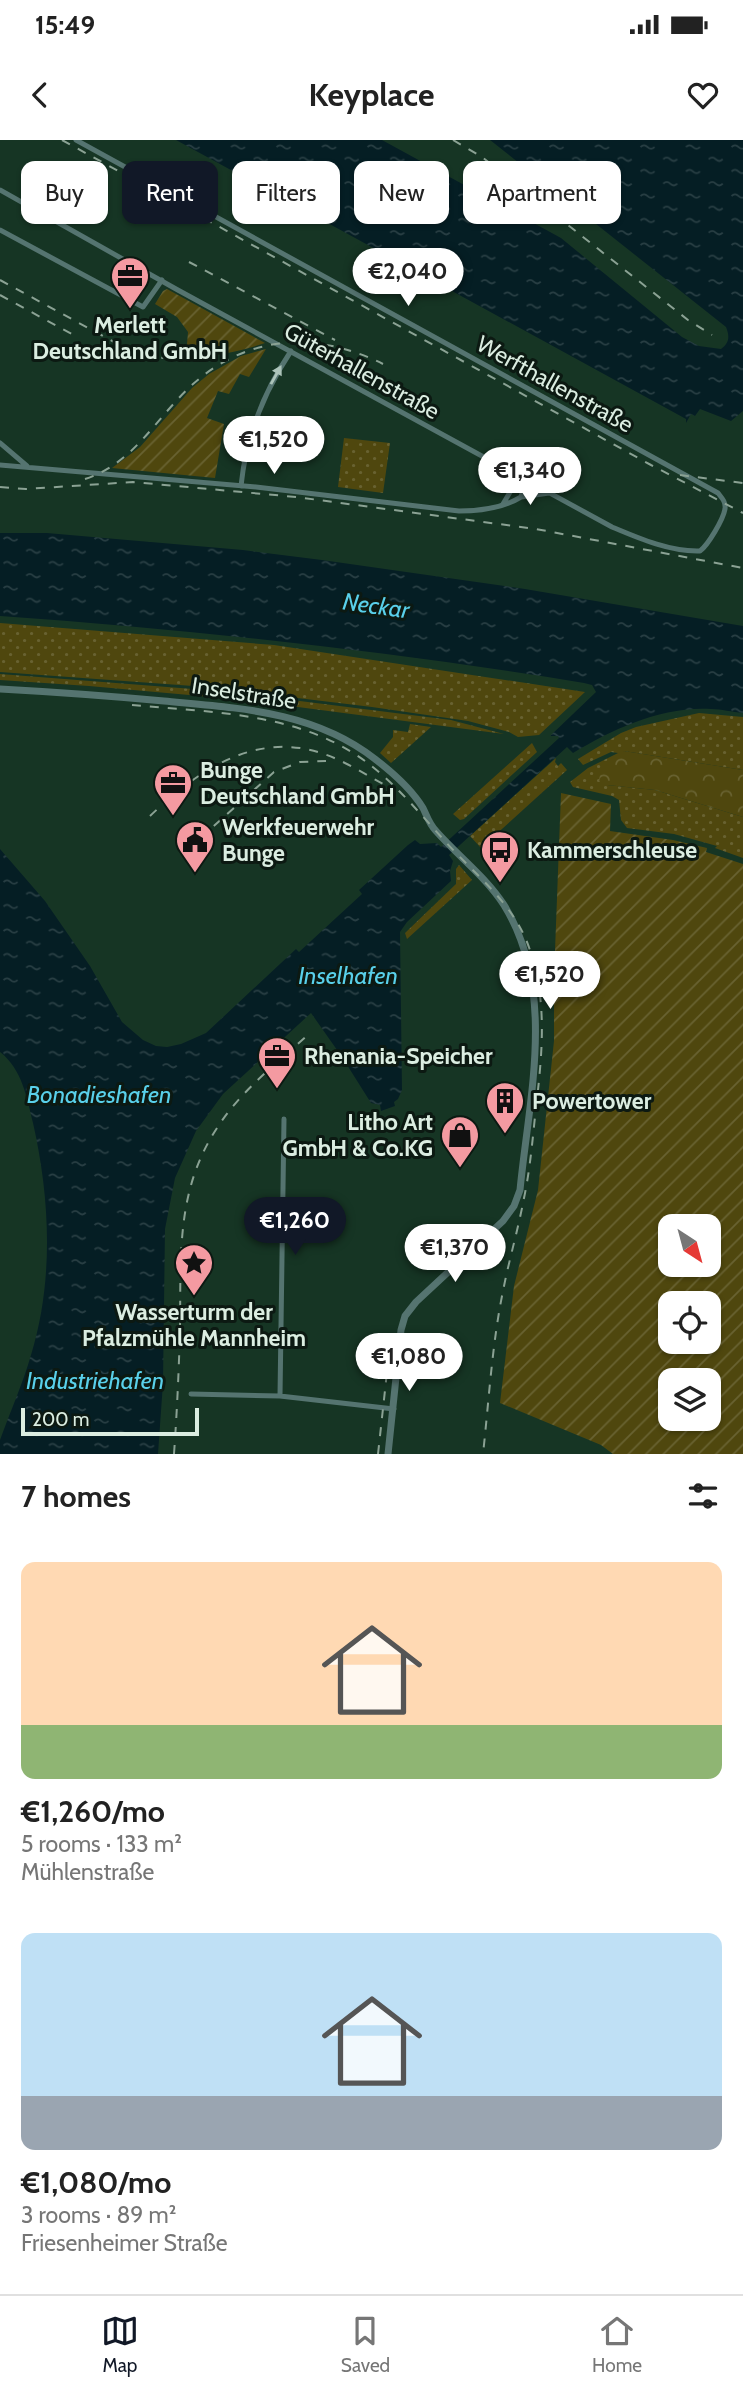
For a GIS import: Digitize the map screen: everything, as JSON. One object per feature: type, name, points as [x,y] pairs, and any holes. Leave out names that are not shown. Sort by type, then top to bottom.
[{"type":"street","name":"Werfthallenstraße","points":[[76,140],[718,493],[722,498]]},
{"type":"street","name":"Güterhallenstraße","points":[[0,190],[526,481],[636,537],[696,551],[705,547],[725,511],[722,498]]},
{"type":"street","points":[[0,230],[144,307],[162,280]]},
{"type":"street","points":[[241,486],[247,445],[257,414],[290,351]]},
{"type":"street","points":[[0,443],[27,466]]},
{"type":"street","points":[[0,465],[241,486],[441,510],[473,511],[521,497],[549,493]]},
{"type":"street","points":[[503,504],[519,477]]},
{"type":"street","points":[[521,497],[526,481]]},
{"type":"street","name":"Inselstraße","points":[[0,689],[234,707],[302,720],[347,740],[374,759],[420,804],[438,834],[492,889],[512,920],[531,978],[536,1025],[520,1190],[514,1206],[503,1221],[416,1301],[405,1316],[401,1330],[388,1454]]},
{"type":"street","points":[[280,1396],[284,1119]]},
{"type":"street","points":[[191,1394],[280,1396],[394,1409]]},
{"type":"green space","points":[[167,289],[265,343],[226,353],[186,356],[188,332],[177,317],[155,304]]},
{"type":"green space","points":[[266,349],[249,377],[240,374],[229,394],[218,391],[207,418],[224,424],[215,478],[112,468],[140,447],[192,388],[209,374],[241,356]]},
{"type":"green space","points":[[344,438],[390,443],[383,493],[338,487]]},
{"type":"green space","points":[[0,623],[274,645],[585,692],[539,735],[518,737],[468,721],[372,707],[207,687],[0,672]]},
{"type":"green space","points":[[0,674],[227,692],[257,701],[0,680]]},
{"type":"green space","points":[[245,694],[451,720],[504,734],[275,704]]},
{"type":"green space","points":[[699,713],[743,717],[743,770],[624,751],[607,785],[655,790],[743,817],[743,858],[715,848],[717,846],[674,834],[627,828],[621,820],[619,800],[573,787],[570,782],[588,768],[618,753],[611,752],[583,765],[578,759],[621,733]]},
{"type":"green space","points":[[410,724],[431,727],[391,763],[380,753],[393,737],[393,730],[408,732]]},
{"type":"green space","points":[[532,743],[537,752],[464,819],[460,820],[453,814]]},
{"type":"green space","points":[[624,751],[743,770],[743,817],[655,790],[607,785],[599,781],[607,763]]},
{"type":"green space","points":[[556,758],[558,766],[561,763],[567,770],[481,848],[470,836]]},
{"type":"green space","points":[[561,793],[611,804],[610,831],[707,848],[706,852],[743,864],[743,1454],[613,1454],[601,1445],[500,1403],[514,1286],[538,1190],[554,1041]]},
{"type":"green space","points":[[459,865],[472,880],[407,939],[405,933],[456,884],[456,869]]},
{"type":"water","points":[[176,140],[382,140],[420,161],[354,161],[354,224],[449,224],[449,177],[463,184],[463,224],[535,224],[561,238],[682,337],[699,346],[721,349],[728,340],[726,327],[596,224],[621,224],[621,161],[517,161],[490,140],[743,140],[743,411],[731,421],[700,409],[695,416],[691,414],[686,423],[686,419],[330,224],[340,224],[340,161],[232,161],[232,171]]},
{"type":"water","points":[[0,533],[47,533],[243,550],[525,589],[743,626],[743,713],[711,709],[674,711],[621,728],[573,753],[567,747],[449,855],[453,861],[451,881],[407,922],[400,932],[402,1090],[394,1102],[395,1106],[381,1111],[380,1105],[371,1103],[311,1013],[223,1094],[196,1131],[175,1178],[165,1229],[163,1383],[158,1454],[0,1454],[0,1440],[28,1366],[38,1327],[47,1239],[39,1151],[28,1104],[19,1075],[0,1052],[0,849],[45,901],[90,966],[122,1022],[143,1040],[156,1046],[181,1044],[206,1033],[296,949],[299,952],[362,894],[359,890],[408,845],[415,840],[420,844],[437,843],[441,847],[559,738],[550,736],[596,692],[592,685],[584,683],[366,651],[0,616]]},
{"type":"railway","points":[[62,140],[743,513]]},
{"type":"railway","points":[[453,140],[482,157],[688,320],[712,335]]},
{"type":"railway","points":[[189,262],[335,340]]},
{"type":"railway","points":[[0,280],[125,348],[153,357],[186,360]]},
{"type":"railway","points":[[0,295],[79,338]]},
{"type":"railway","points":[[85,479],[100,473],[126,456],[200,378],[223,362],[248,351],[274,344],[300,342],[355,352],[383,364]]},
{"type":"railway","points":[[680,475],[743,483]]},
{"type":"railway","points":[[0,487],[26,489],[133,482],[296,497],[536,529],[743,568]]},
{"type":"railway","points":[[132,705],[259,718],[319,736],[348,750],[374,768],[411,803],[501,900],[520,927],[538,981],[542,1039],[532,1148],[496,1331],[483,1454]]},
{"type":"railway","points":[[150,816],[187,784],[207,771],[228,760],[272,747],[321,753],[383,784]]},
{"type":"railway","points":[[187,850],[274,772],[300,762],[326,761]]},
{"type":"railway","points":[[174,1454],[181,1247],[188,1197],[195,1173],[205,1149],[228,1112],[261,1077],[309,1034]]},
{"type":"railway","points":[[378,1454],[387,1372]]},
{"type":"place","name":"Merlett Deutschland GmbH","points":[[130,310]]},
{"type":"place","name":"Bunge Deutschland GmbH","points":[[173,817]]},
{"type":"place","name":"Werkfeuerwehr Bunge","points":[[195,874]]},
{"type":"place","name":"Kammerschleuse","points":[[500,884]]},
{"type":"place","name":"Rhenania-Speicher","points":[[277,1090]]},
{"type":"place","name":"Powertower","points":[[505,1135]]},
{"type":"place","name":"Litho Art GmbH & Co.KG","points":[[460,1169]]},
{"type":"place","name":"Wasserturm der Pfalzmühle Mannheim","points":[[194,1297]]},
{"type":"water label","name":"Neckar","points":[[376,606]]},
{"type":"water label","name":"Inselhafen","points":[[348,976]]},
{"type":"water label","name":"Bonadieshafen","points":[[99,1095]]},
{"type":"water label","name":"Industriehafen","points":[[95,1381]]}]
